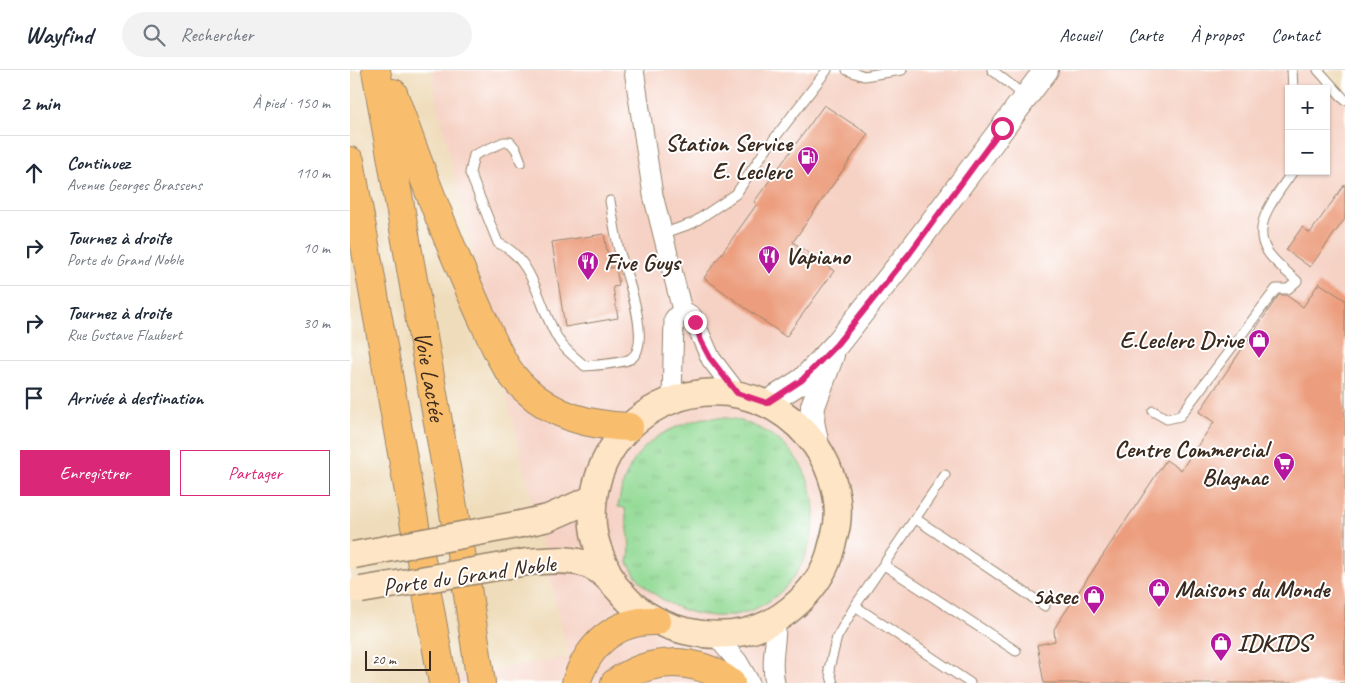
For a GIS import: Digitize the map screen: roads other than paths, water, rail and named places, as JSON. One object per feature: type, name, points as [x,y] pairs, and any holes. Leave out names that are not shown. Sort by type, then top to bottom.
[{"type":"highway","name":"Voie Lactée","points":[[376,70],[466,582],[481,683]]},
{"type":"highway","points":[[385,70],[450,245],[509,371],[523,388],[538,400],[570,418],[591,424],[629,427]]},
{"type":"highway","name":"Voie Lactée","points":[[350,161],[443,683]]},
{"type":"highway","points":[[576,683],[582,663],[606,636],[629,625],[656,621]]},
{"type":"highway","points":[[615,683],[631,672],[667,663],[698,667],[712,672],[731,683]]},
{"type":"main road","name":"Porte du Grand Noble","points":[[705,392],[737,393],[767,403],[794,420],[818,446],[834,482],[838,522],[828,561],[807,595],[776,620],[747,632],[716,636],[685,632],[656,621],[632,604],[614,582],[600,556],[593,527],[594,498],[605,460],[629,427],[649,410],[672,399],[705,392]]},
{"type":"main road","name":"Porte du Grand Noble","points":[[352,555],[548,518],[594,498]]},
{"type":"main road","name":"Porte du Grand Noble","points":[[355,591],[527,562],[560,561],[584,563],[614,582]]},
{"type":"street","points":[[634,70],[653,195],[682,310],[692,316],[710,358],[737,393]]},
{"type":"street","points":[[767,403],[802,380],[837,344],[910,253],[1046,70]]},
{"type":"street","points":[[672,399],[674,319],[682,310]]},
{"type":"street","points":[[818,446],[812,421],[813,406],[837,344]]},
{"type":"street","points":[[775,683],[772,657],[777,633],[776,620]]},
{"type":"street","points":[[716,636],[738,662],[750,683]]},
{"type":"lane","points":[[662,234],[693,222],[736,194],[764,152],[827,70]]},
{"type":"lane","points":[[847,70],[864,76],[902,70]]},
{"type":"lane","points":[[992,70],[1026,96]]},
{"type":"lane","points":[[1292,70],[1293,85]]},
{"type":"lane","points":[[1318,70],[1345,100]]},
{"type":"lane","points":[[521,162],[516,149],[510,142],[504,142],[474,155],[470,173],[498,243],[511,248],[521,260],[560,343],[585,366],[631,359],[639,349],[640,339],[631,284],[619,249],[610,201]]},
{"type":"lane","points":[[1153,411],[1168,420],[1180,416],[1276,289],[1288,289],[1297,282],[1267,252],[1260,237],[1263,221],[1270,205],[1290,175]]},
{"type":"lane","points":[[833,683],[829,669],[837,637],[855,606],[945,475]]},
{"type":"lane","points":[[916,519],[1045,606]]},
{"type":"lane","points":[[884,565],[1016,652]]},
{"type":"lane","points":[[855,606],[970,683]]},
{"type":"place","name":"Station Service E. Leclerc","points":[[808,176]]},
{"type":"place","name":"Vapiano","points":[[769,275]]},
{"type":"place","name":"Five Guys","points":[[588,281]]},
{"type":"place","name":"E.Leclerc Drive","points":[[1259,359]]},
{"type":"place","name":"Centre Commercial Blagnac","points":[[1284,482]]},
{"type":"place","name":"Maisons du Monde","points":[[1159,608]]},
{"type":"place","name":"5àsec","points":[[1094,615]]},
{"type":"place","name":"IDKIDS","points":[[1221,662]]}]
